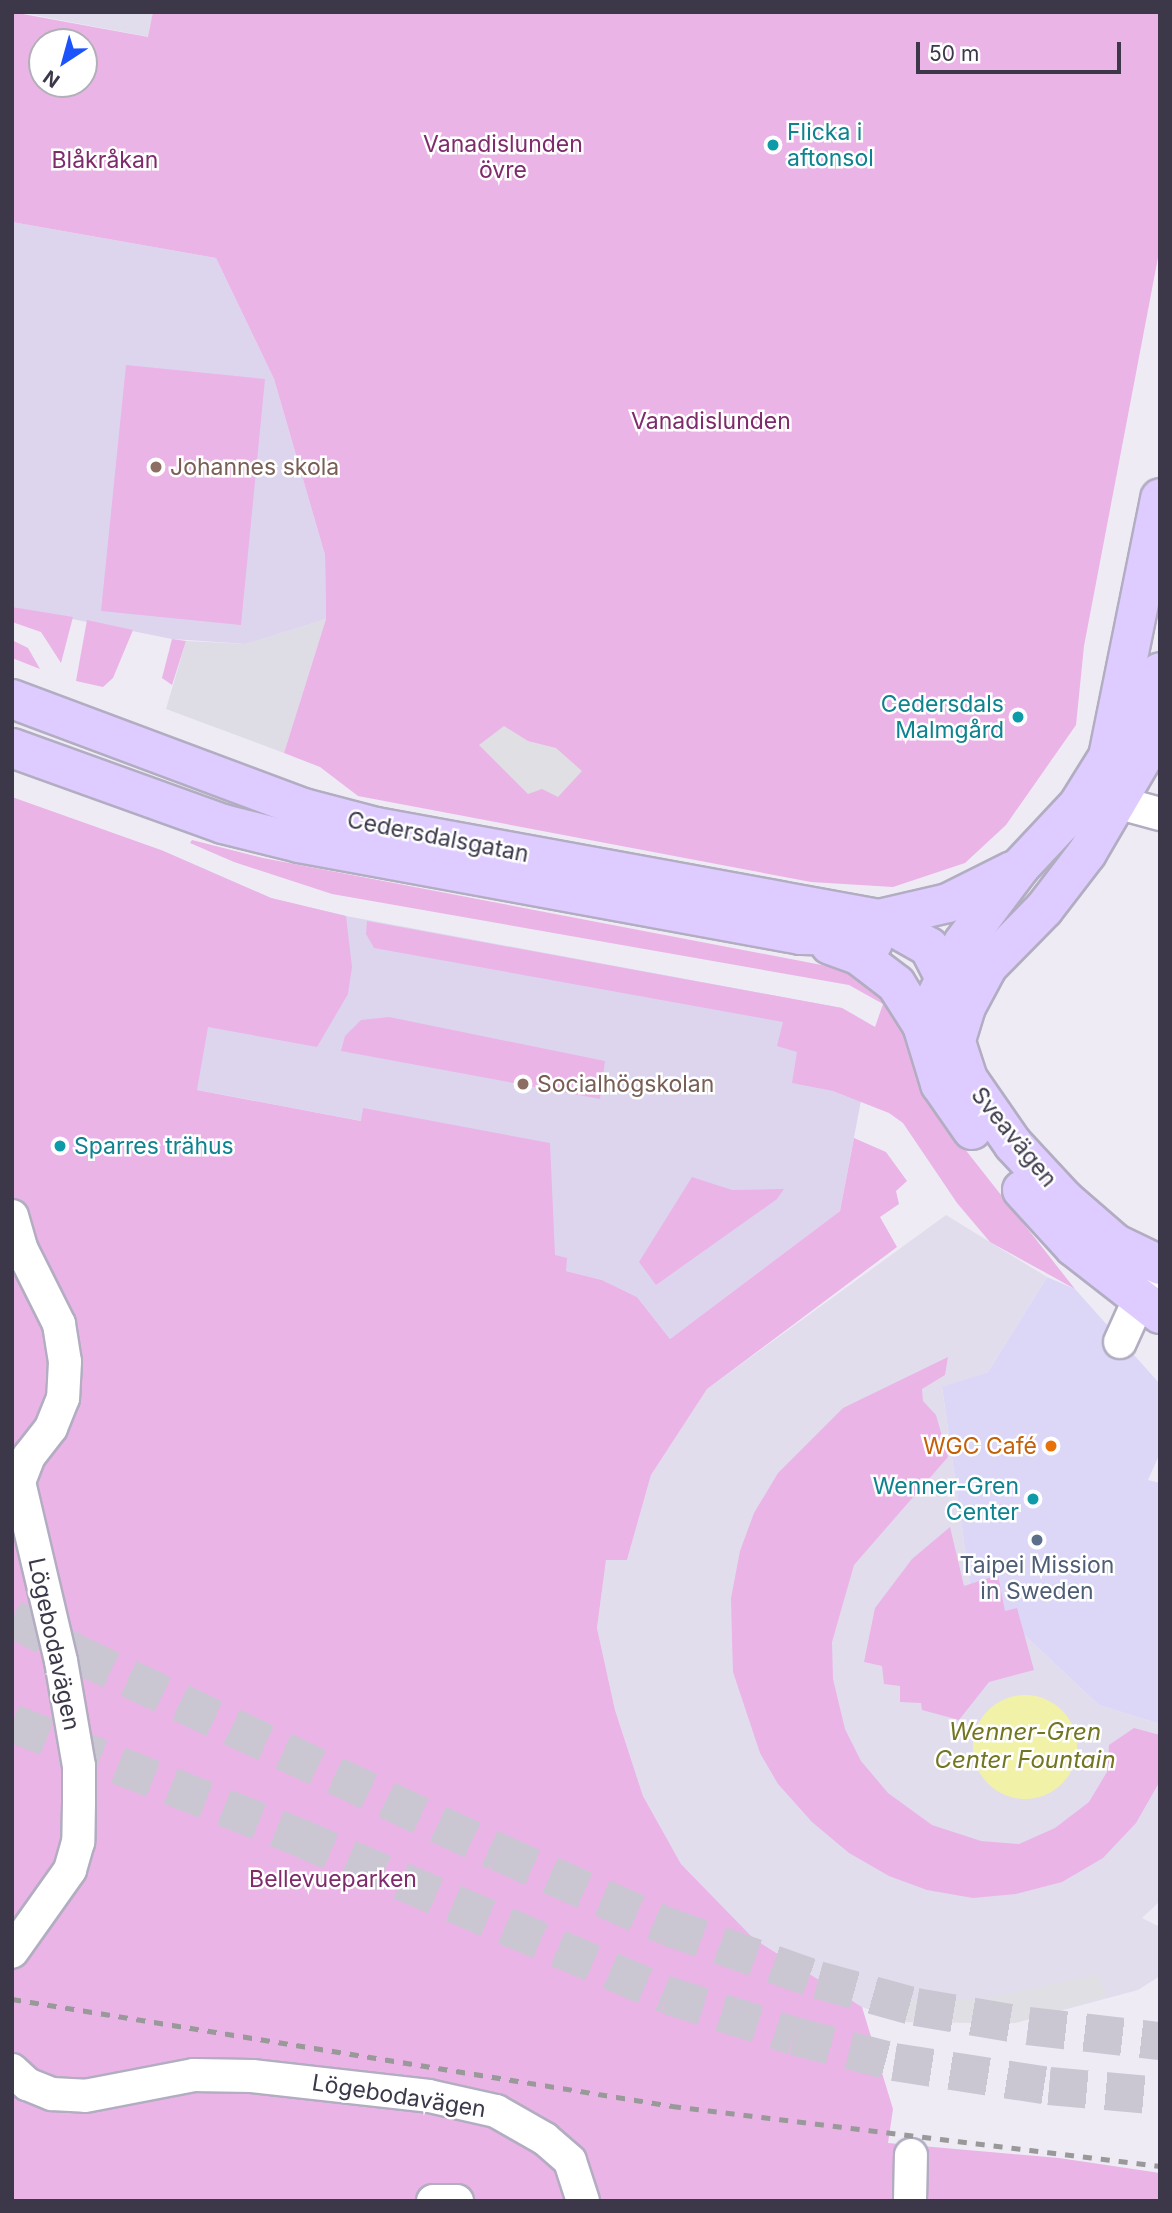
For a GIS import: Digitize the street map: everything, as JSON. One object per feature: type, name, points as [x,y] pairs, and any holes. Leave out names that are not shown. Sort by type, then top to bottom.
[{"type":"main road","points":[[956,1042],[966,1007],[988,966],[1044,909],[1087,853],[1102,798],[1160,498]]},
{"type":"main road","points":[[922,1025],[944,976],[963,943],[1028,860],[1102,798],[1146,752],[1160,672]]},
{"type":"main road","name":"Cedersdalsgatan","points":[[12,699],[304,808],[376,827],[880,919],[929,947],[944,976],[956,1042]]},
{"type":"main road","name":"Cedersdalsgatan","points":[[12,748],[211,820],[299,843],[802,935],[853,936],[944,976]]},
{"type":"main road","name":"Cedersdalsgatan","points":[[880,919],[948,903],[1028,860]]},
{"type":"main road","name":"Cedersdalsgatan","points":[[802,935],[858,955],[896,984]]},
{"type":"main road","points":[[944,976],[988,966]]},
{"type":"main road","name":"Sveavägen","points":[[896,984],[922,1025],[940,1084],[991,1156],[1074,1247],[1150,1306]]},
{"type":"main road","name":"Sveavägen","points":[[956,1042],[968,1079],[1013,1144],[1065,1199],[1116,1244],[1158,1264]]},
{"type":"street","points":[[1102,798],[1160,814]]},
{"type":"street","name":"Lögebodavägen","points":[[12,1216],[21,1248],[59,1324],[65,1362],[63,1398],[55,1418],[25,1462],[19,1482],[61,1661],[79,1766],[79,1804],[78,1842],[70,1870],[12,1952]]},
{"type":"street","points":[[1120,1342],[1150,1306],[1158,1264]]},
{"type":"street","name":"Lögebodavägen","points":[[12,2070],[40,2089],[85,2096],[194,2075],[252,2076],[429,2096],[496,2111],[545,2139],[570,2161],[583,2201]]},
{"type":"street","points":[[910,2201],[911,2155]]},
{"type":"street","points":[[433,2201],[457,2201]]},
{"type":"shaded area","points":[[18,12],[153,12],[149,37]]},
{"type":"shaded area","name":"Johannes skola","points":[[12,222],[216,258],[274,379],[325,555],[326,619],[246,644],[172,639],[12,607]]},
{"type":"shaded area","points":[[326,619],[284,753],[166,709],[186,641],[246,644]]},
{"type":"shaded area","points":[[504,726],[528,741],[556,748],[582,771],[558,797],[542,789],[528,794],[479,745]]},
{"type":"shaded area","name":"Socialhögskolan","points":[[161,850],[271,898],[346,916],[842,1008],[875,1027],[840,1211],[670,1339],[637,1297],[602,1280],[566,1271],[555,1256],[363,1108],[362,1121],[197,1090]]},
{"type":"shaded area","points":[[946,1215],[1047,1277],[988,1372],[942,1388],[970,1584],[1099,1705],[1160,1724],[1160,1901],[1142,1918],[1160,1927],[1160,1976],[1138,1990],[1015,2023],[904,2022],[862,2007],[754,1939],[681,1864],[643,1796],[615,1710],[597,1628],[606,1560],[627,1560],[651,1475],[707,1389]]},
{"type":"shaded area","points":[[1047,1277],[1075,1289],[1160,1384],[1160,1453],[1148,1480],[1160,1483],[1160,1724],[1099,1705],[970,1584],[942,1387],[988,1372]]},
{"type":"shaded area","points":[[1097,1974],[1107,1996],[1015,2023],[904,2022],[907,1999],[984,1999]]},
{"type":"green space","name":"Vanadislunden","points":[[12,12],[148,37],[153,12],[1160,12],[1160,247],[1084,646],[1076,725],[1006,825],[965,863],[893,887],[811,882],[358,796],[320,767],[284,753],[326,619],[325,555],[274,379],[216,258],[12,222]]},
{"type":"green space","points":[[126,365],[265,379],[241,625],[101,611]]},
{"type":"green space","points":[[12,607],[73,617],[61,663],[41,632],[12,622]]},
{"type":"green space","points":[[87,620],[133,630],[113,678],[103,687],[76,681]]},
{"type":"green space","points":[[172,639],[186,641],[172,685],[162,678]]},
{"type":"green space","points":[[12,640],[28,648],[40,669],[12,658]]},
{"type":"green space","name":"Bellevueparken","points":[[12,797],[161,850],[271,898],[346,916],[352,967],[348,994],[317,1047],[208,1027],[197,1090],[361,1121],[363,1108],[550,1143],[555,1255],[567,1258],[566,1271],[602,1280],[637,1297],[670,1339],[840,1211],[854,1138],[886,1152],[907,1181],[896,1191],[899,1204],[880,1217],[897,1247],[707,1389],[651,1475],[627,1560],[606,1560],[597,1628],[615,1710],[643,1796],[681,1864],[754,1939],[862,2007],[893,2109],[888,2143],[1059,2158],[1160,2173],[1160,2201],[12,2201]]},
{"type":"green space","points":[[192,840],[263,858],[858,972],[894,1000],[912,1043],[927,1101],[1075,1289],[990,1242],[957,1203],[903,1123],[889,1113],[833,1091],[792,1083],[797,1052],[777,1046],[783,1022],[374,948],[366,934],[367,921],[842,1008],[875,1027],[883,1004],[849,985],[332,894],[234,862],[190,843]]},
{"type":"green space","points":[[389,1017],[605,1061],[600,1099],[341,1051],[345,1036],[361,1020]]},
{"type":"green space","points":[[692,1177],[732,1190],[784,1189],[777,1199],[656,1285],[639,1262]]},
{"type":"green space","points":[[948,1357],[945,1375],[922,1389],[923,1401],[936,1415],[948,1457],[854,1565],[832,1642],[833,1679],[845,1729],[861,1761],[888,1793],[932,1825],[981,1841],[1019,1844],[1055,1828],[1089,1802],[1107,1772],[1109,1745],[1134,1728],[1160,1735],[1160,1781],[1136,1823],[1103,1858],[1062,1882],[1016,1894],[973,1898],[927,1890],[889,1876],[849,1853],[812,1822],[778,1784],[760,1753],[733,1672],[731,1598],[740,1551],[754,1513],[778,1473],[843,1408]]},
{"type":"green space","points":[[950,1527],[964,1586],[998,1575],[1005,1611],[1017,1608],[1034,1670],[989,1682],[959,1720],[922,1710],[921,1703],[900,1702],[900,1686],[884,1684],[882,1666],[864,1662],[875,1608],[912,1559]]},
{"type":"water","name":"Wenner-Gren Center Fountain","points":[[1025,1695],[1045,1699],[1062,1710],[1073,1727],[1077,1747],[1073,1767],[1062,1784],[1045,1795],[1025,1799],[1005,1795],[988,1784],[977,1767],[973,1747],[977,1727],[988,1710],[1005,1699]]},
{"type":"tunnel","points":[[12,1618],[77,1654],[498,1852],[666,1926],[818,1980],[916,2007],[1028,2026],[1160,2041]]},
{"type":"tunnel","points":[[12,1723],[296,1836],[667,1995],[794,2036],[894,2062],[1049,2086],[1160,2096]]},
{"type":"railway","points":[[12,1999],[672,2106],[1160,2166]]},
{"type":"place","name":"Flicka i aftonsol","points":[[773,145]]},
{"type":"place","name":"Johannes skola","points":[[156,467]]},
{"type":"place","name":"Cedersdals Malmgård","points":[[1018,717]]},
{"type":"place","name":"Socialhögskolan","points":[[523,1084]]},
{"type":"place","name":"Sparres trähus","points":[[60,1146]]},
{"type":"place","name":"WGC Café","points":[[1051,1446]]},
{"type":"place","name":"Wenner-Gren Center","points":[[1033,1499]]},
{"type":"place","name":"Taipei Mission in Sweden","points":[[1037,1540]]},
{"type":"park label","name":"Vanadislunden övre","points":[[503,157]]},
{"type":"park label","name":"Blåkråkan","points":[[105,160]]}]
